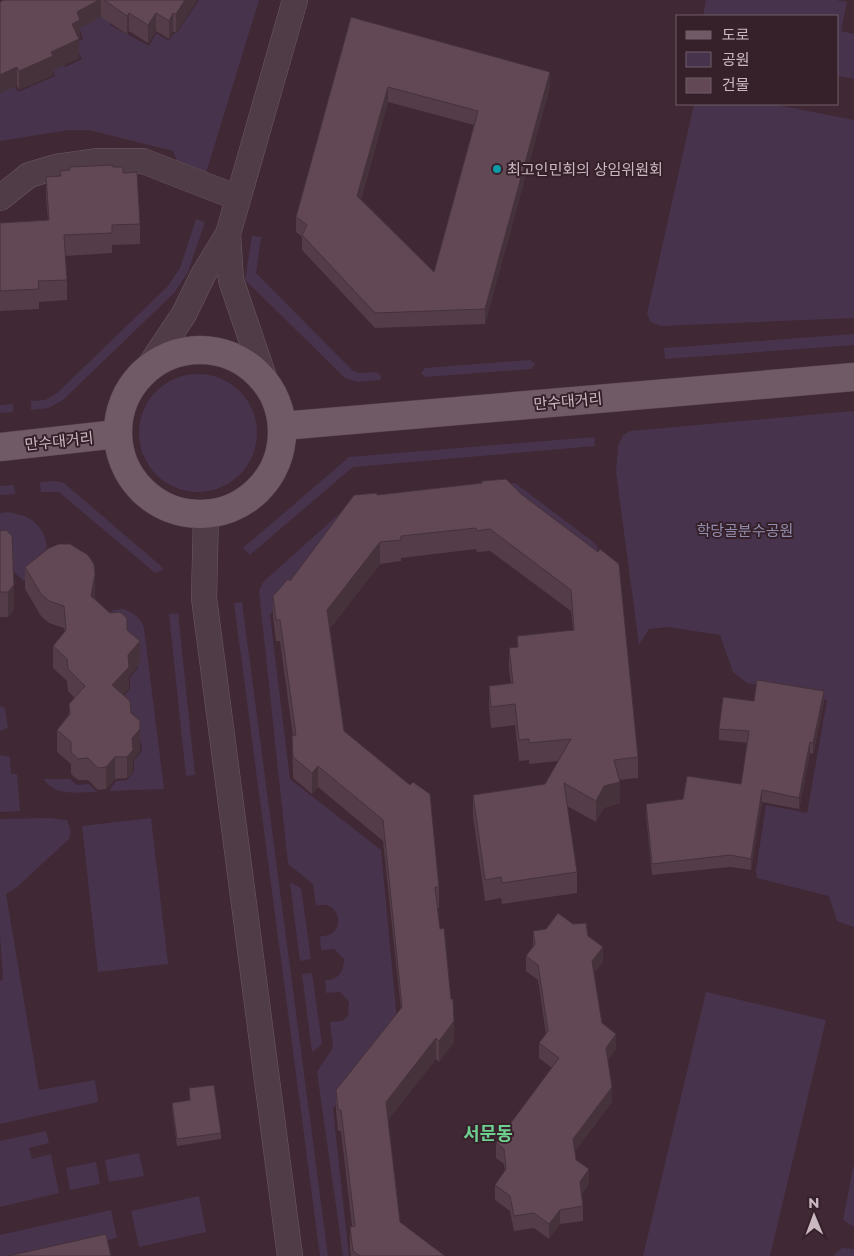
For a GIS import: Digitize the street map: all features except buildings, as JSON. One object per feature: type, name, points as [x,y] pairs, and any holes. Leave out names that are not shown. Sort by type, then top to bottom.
[{"type":"main road","points":[[200,349],[224,353],[246,363],[265,380],[277,402],[282,426],[281,447],[274,468],[262,486],[246,500],[227,509],[206,514],[184,513],[162,505],[144,493],[130,476],[121,456],[117,434],[120,408],[132,384],[150,366],[174,353],[200,349]]},
{"type":"main road","name":"만수대거리","points":[[282,426],[854,377]]},
{"type":"main road","name":"만수대거리","points":[[0,447],[117,434]]},
{"type":"street","points":[[150,366],[184,314],[203,275],[228,234],[294,0]]},
{"type":"street","points":[[0,198],[29,175],[56,166],[99,161],[143,161],[238,198]]},
{"type":"street","points":[[228,234],[231,280],[265,380]]},
{"type":"street","points":[[206,514],[204,598],[290,1256]]},
{"type":"green space","points":[[52,0],[101,0],[111,22],[110,25],[149,46],[156,33],[169,41],[174,33],[176,34],[199,0],[259,0],[206,173],[177,161],[173,151],[89,130],[69,130],[0,141],[0,89],[13,83],[18,92],[55,76],[51,66],[62,61],[65,67],[82,59],[74,43],[83,39],[74,12]]},
{"type":"green space","points":[[706,0],[836,0],[847,2],[841,31],[854,34],[854,79],[839,76],[839,15],[703,15]]},
{"type":"green space","points":[[694,105],[777,105],[854,120],[854,318],[661,326],[651,322],[647,314]]},
{"type":"green space","points":[[196,219],[205,222],[188,272],[174,293],[63,400],[49,408],[31,410],[31,401],[45,400],[56,394],[167,287],[180,268]]},
{"type":"green space","points":[[252,236],[261,237],[256,273],[352,370],[359,373],[376,372],[381,376],[380,380],[358,382],[345,378],[245,280]]},
{"type":"green space","points":[[854,334],[854,345],[665,359],[664,348]]},
{"type":"green space","points":[[530,360],[535,364],[531,369],[425,377],[421,373],[425,368]]},
{"type":"green space","points":[[198,374],[221,378],[240,391],[253,410],[257,433],[253,456],[240,475],[221,488],[198,492],[175,488],[156,475],[143,456],[139,433],[143,410],[156,391],[175,378]]},
{"type":"green space","points":[[13,404],[13,412],[0,413],[0,405]]},
{"type":"green space","name":"학당골분수공원","points":[[854,411],[854,927],[837,921],[829,896],[757,878],[756,870],[766,805],[807,813],[827,700],[747,683],[733,672],[720,635],[668,627],[649,629],[639,645],[616,472],[618,446],[623,435],[630,431]]},
{"type":"green space","points":[[594,437],[595,446],[353,467],[250,555],[243,548],[349,457]]},
{"type":"green space","points":[[55,481],[64,483],[161,566],[163,570],[155,573],[59,492],[41,492],[40,482]]},
{"type":"green space","points":[[515,483],[592,541],[597,546],[603,568],[352,515],[270,615],[290,779],[381,850],[397,1020],[392,1031],[333,1109],[349,1256],[343,1256],[317,1072],[333,1047],[330,1022],[342,1021],[348,1016],[349,1002],[340,992],[326,993],[325,980],[337,977],[343,967],[344,959],[334,949],[321,950],[320,936],[329,935],[334,931],[338,918],[336,912],[331,907],[325,905],[316,906],[313,884],[288,864],[259,591],[263,582],[349,505],[363,496]]},
{"type":"green space","points":[[14,485],[15,494],[0,495],[0,486]]},
{"type":"green space","points":[[9,512],[26,517],[35,523],[44,535],[46,543],[47,551],[43,565],[36,573],[24,581],[14,572],[13,560],[7,554],[0,554],[0,513]]},
{"type":"green space","points":[[242,602],[328,1256],[320,1256],[234,603]]},
{"type":"green space","points":[[123,609],[136,616],[144,628],[164,789],[109,791],[116,781],[127,780],[134,772],[134,760],[142,751],[141,742],[132,734],[124,696],[130,689],[130,677],[138,668],[137,660],[103,615],[114,610]]},
{"type":"green space","points":[[178,613],[195,775],[186,776],[169,614]]},
{"type":"green space","points":[[0,706],[5,708],[8,728],[0,731]]},
{"type":"green space","points":[[0,755],[10,757],[11,774],[17,774],[20,811],[0,812]]},
{"type":"green space","points":[[44,779],[70,779],[77,785],[89,784],[97,792],[75,793],[60,791],[48,785]]},
{"type":"green space","points":[[49,818],[67,820],[71,832],[69,839],[17,887],[6,894],[39,1090],[95,1080],[98,1102],[0,1124],[0,981],[3,980],[0,934],[0,819]]},
{"type":"green space","points":[[151,818],[168,964],[98,972],[82,826]]},
{"type":"green space","points":[[290,882],[301,888],[311,959],[300,961]]},
{"type":"green space","points":[[312,973],[322,1044],[312,1052],[302,974]]},
{"type":"green space","points":[[706,992],[826,1020],[770,1256],[643,1256]]},
{"type":"green space","points":[[46,1131],[49,1143],[29,1148],[32,1159],[51,1154],[59,1193],[0,1207],[0,1141]]},
{"type":"green space","points":[[139,1153],[144,1176],[109,1182],[105,1160]]},
{"type":"green space","points":[[96,1162],[100,1184],[70,1190],[66,1168]]},
{"type":"green space","points":[[854,1163],[854,1227],[843,1220]]},
{"type":"green space","points":[[199,1196],[206,1232],[139,1247],[131,1211]]},
{"type":"green space","points":[[111,1210],[117,1238],[39,1256],[0,1256],[0,1235]]},
{"type":"green space","points":[[842,1248],[854,1249],[854,1256],[833,1256]]},
{"type":"place","name":"최고인민회의 상임위원회","points":[[497,169]]},
{"type":"district","name":"서문동","points":[[488,1134]]}]
